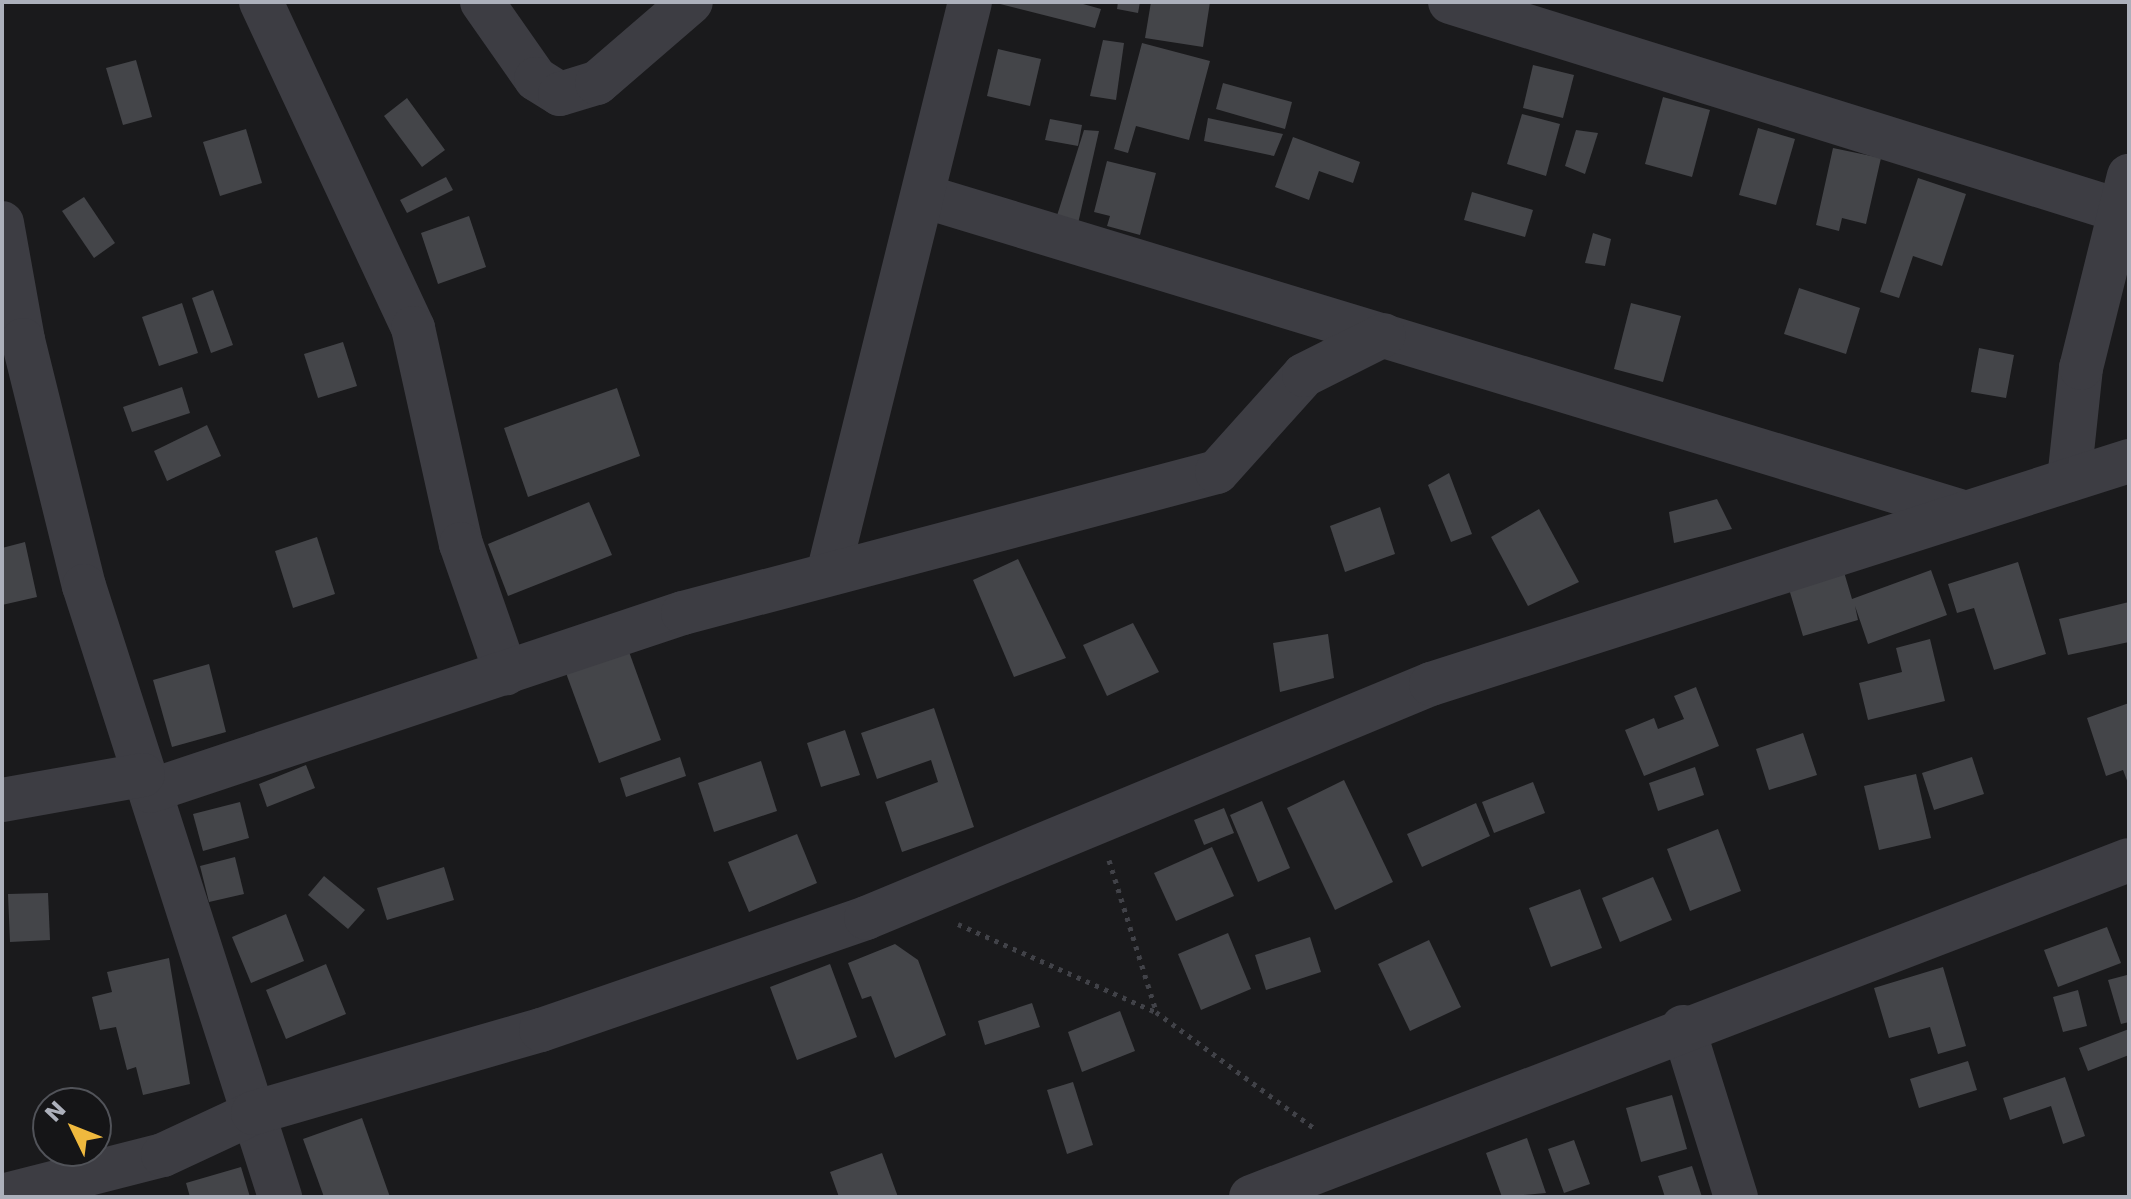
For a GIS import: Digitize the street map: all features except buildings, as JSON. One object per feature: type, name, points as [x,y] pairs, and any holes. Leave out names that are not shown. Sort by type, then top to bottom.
[{"type":"street","points":[[261,2],[413,328],[461,544],[506,673]]},
{"type":"street","points":[[482,2],[536,79],[560,94],[597,83],[691,2]]},
{"type":"street","points":[[828,574],[970,2]]},
{"type":"street","points":[[1450,2],[2120,224],[2081,368],[2069,480]]},
{"type":"street","points":[[923,196],[1963,512]]},
{"type":"street","points":[[2,223],[55,479],[147,783],[280,1197]]},
{"type":"street","points":[[2,800],[147,783],[506,673],[683,613],[1217,472],[1304,375],[1384,335]]},
{"type":"street","points":[[2,1196],[163,1155],[253,1113],[541,1030],[851,923],[1431,684],[2129,461]]},
{"type":"street","points":[[1251,1197],[1344,1182],[1683,1027],[2129,860]]},
{"type":"street","points":[[1683,1027],[1736,1197]]},
{"type":"path","points":[[1096,823],[1156,1012]]},
{"type":"path","points":[[949,921],[1156,1012],[1308,1118],[1344,1182]]}]
